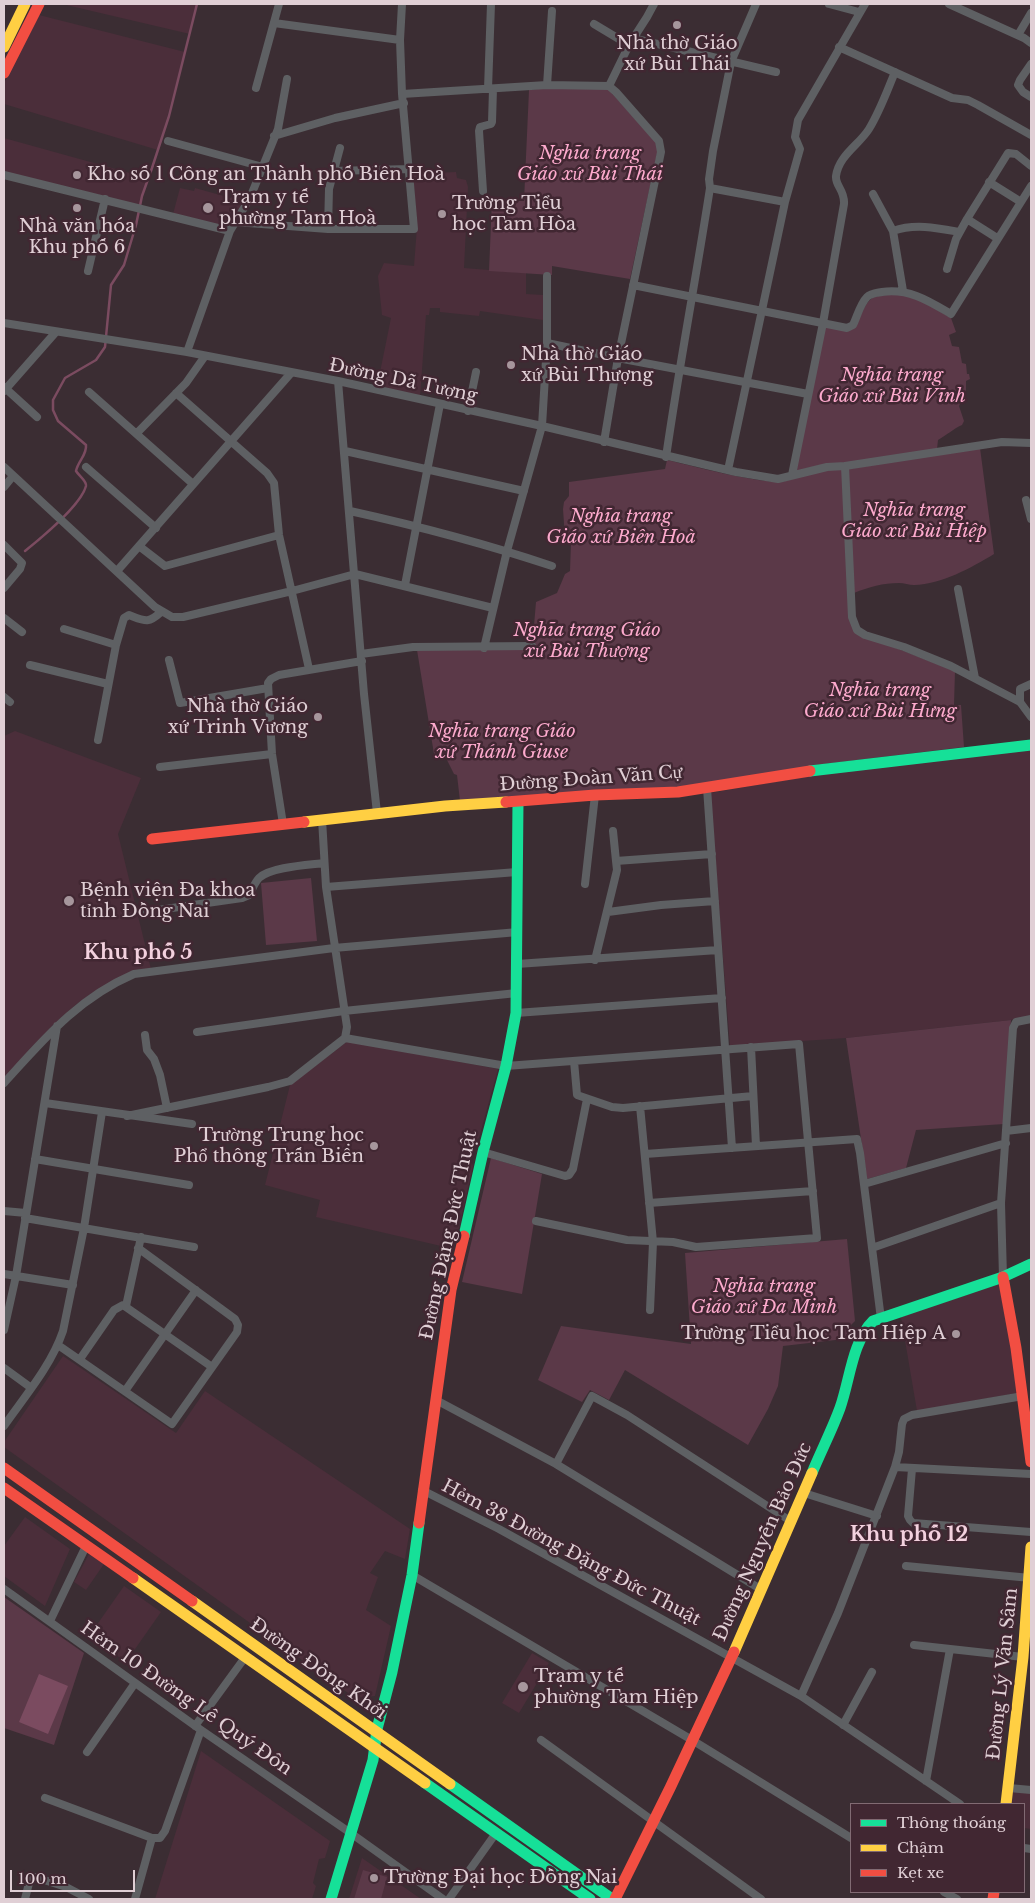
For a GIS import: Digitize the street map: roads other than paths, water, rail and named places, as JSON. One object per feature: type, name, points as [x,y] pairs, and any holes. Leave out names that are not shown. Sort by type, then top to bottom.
[{"type":"main road","points":[[4,73],[39,4]]},
{"type":"main road","points":[[4,47],[21,5]]},
{"type":"main road","name":"Đường Đoàn Văn Cự","points":[[152,839],[445,806],[595,795],[678,792],[816,770],[1031,745]]},
{"type":"main road","name":"Đường Đặng Đức Thuật","points":[[331,1899],[352,1834],[391,1680],[412,1575],[422,1490],[451,1290],[483,1152],[506,1066],[516,1013],[518,802]]},
{"type":"main road","name":"Đường Nguyễn Bảo Đức","points":[[614,1899],[654,1822],[762,1590],[841,1404],[863,1334],[870,1323],[1004,1277],[1031,1264]]},
{"type":"main road","points":[[1004,1277],[1016,1348],[1031,1462]]},
{"type":"main road","name":"Đường Đồng Khởi","points":[[4,1468],[614,1899]]},
{"type":"main road","name":"Đường Đồng Khởi","points":[[4,1488],[590,1899]]},
{"type":"main road","points":[[26,1504],[36,1490]]},
{"type":"main road","name":"Đường Lý Văn Sâm","points":[[1006,1803],[1023,1657],[1031,1548]]},
{"type":"street","points":[[256,88],[279,4]]},
{"type":"street","points":[[235,222],[328,229],[414,229],[402,94],[400,40],[402,4]]},
{"type":"street","points":[[483,191],[479,132],[480,128],[492,122],[491,4]]},
{"type":"street","points":[[609,86],[630,41],[654,4]]},
{"type":"street","points":[[666,457],[679,370],[694,296],[710,188],[709,179],[713,150],[732,62],[756,4]]},
{"type":"street","points":[[829,4],[859,12]]},
{"type":"street","points":[[728,470],[785,202],[800,149],[795,137],[798,120],[865,4]]},
{"type":"street","points":[[949,4],[1018,35],[1031,43]]},
{"type":"street","points":[[547,86],[552,11]]},
{"type":"street","points":[[1018,35],[1031,13]]},
{"type":"street","points":[[274,23],[400,40]]},
{"type":"street","points":[[594,24],[630,41],[776,72]]},
{"type":"street","points":[[840,47],[952,98],[968,100],[1031,135]]},
{"type":"street","points":[[1031,64],[1018,85],[1023,92],[1031,97]]},
{"type":"street","points":[[792,475],[823,323],[845,196],[836,180],[836,174],[843,158],[868,131],[874,121],[895,72]]},
{"type":"street","points":[[186,352],[230,231],[250,198],[280,124],[287,79]]},
{"type":"street","points":[[402,94],[547,86],[609,86],[659,141],[661,146],[618,358],[604,442]]},
{"type":"street","points":[[274,136],[336,118],[404,103]]},
{"type":"street","points":[[168,141],[263,167]]},
{"type":"street","points":[[328,229],[329,196],[333,171],[340,148]]},
{"type":"street","points":[[947,269],[952,248],[959,232],[1004,158],[1009,152],[1016,154],[1031,166]]},
{"type":"street","points":[[333,171],[409,170]]},
{"type":"street","points":[[4,175],[230,231]]},
{"type":"street","points":[[989,182],[1021,202]]},
{"type":"street","points":[[633,285],[847,328],[851,327],[869,295],[886,291],[903,291],[924,298],[951,314],[1031,186]]},
{"type":"street","points":[[710,188],[785,202]]},
{"type":"street","points":[[873,194],[893,231],[903,291]]},
{"type":"street","points":[[88,271],[105,199]]},
{"type":"street","points":[[967,219],[998,238]]},
{"type":"street","points":[[893,231],[904,228],[930,227],[959,232]]},
{"type":"street","points":[[484,648],[507,551],[542,426],[547,276]]},
{"type":"street","name":"Đường Dã Tượng","points":[[4,323],[186,352],[338,381],[542,426],[666,457],[778,479],[827,467],[845,466],[1002,442],[1031,443]]},
{"type":"street","points":[[36,417],[5,389],[55,332]]},
{"type":"street","points":[[546,342],[618,358],[808,394]]},
{"type":"street","points":[[137,433],[193,375],[205,356]]},
{"type":"street","points":[[468,410],[476,372]]},
{"type":"street","points":[[117,571],[291,373]]},
{"type":"street","points":[[338,381],[361,658],[377,813]]},
{"type":"street","points":[[89,392],[193,484]]},
{"type":"street","points":[[176,393],[271,478],[275,490],[278,535],[309,669]]},
{"type":"street","points":[[405,585],[440,404]]},
{"type":"street","points":[[345,451],[524,491]]},
{"type":"street","points":[[845,466],[852,617],[857,630],[865,635],[904,646],[943,662],[1020,702],[1031,717]]},
{"type":"street","points":[[4,467],[161,612],[172,617],[182,617],[355,574],[494,608]]},
{"type":"street","points":[[86,467],[156,528]]},
{"type":"street","points":[[4,487],[13,476]]},
{"type":"street","points":[[1026,500],[1031,519]]},
{"type":"street","points":[[350,510],[417,526],[507,551],[552,566]]},
{"type":"street","points":[[139,546],[165,566],[278,535]]},
{"type":"street","points":[[4,545],[22,563],[20,569],[4,588]]},
{"type":"street","points":[[958,589],[975,678]]},
{"type":"street","points":[[98,740],[116,645],[126,616],[148,621],[153,620],[161,612]]},
{"type":"street","points":[[4,618],[22,632]]},
{"type":"street","points":[[64,629],[116,645]]},
{"type":"street","points":[[283,824],[272,754],[268,688],[271,679],[279,675],[413,647],[484,648],[532,646]]},
{"type":"street","points":[[169,660],[180,703],[268,688]]},
{"type":"street","points":[[30,665],[108,684]]},
{"type":"street","points":[[1020,702],[1020,689],[1031,684]]},
{"type":"street","points":[[4,696],[10,702]]},
{"type":"street","points":[[160,767],[272,754]]},
{"type":"street","points":[[707,788],[732,1148]]},
{"type":"street","points":[[586,884],[595,795]]},
{"type":"street","points":[[127,1116],[290,1081],[345,1038],[347,1027],[326,887],[322,819]]},
{"type":"street","points":[[596,960],[617,870],[613,831]]},
{"type":"street","points":[[616,861],[712,854]]},
{"type":"street","points":[[144,912],[242,898],[249,895],[257,879],[264,874],[324,863]]},
{"type":"street","points":[[326,887],[517,872]]},
{"type":"street","points":[[608,912],[715,901]]},
{"type":"street","points":[[4,1083],[79,1005],[120,980],[134,974],[334,948],[518,932]]},
{"type":"street","points":[[517,964],[718,950]]},
{"type":"street","points":[[197,1032],[344,1011],[517,993]]},
{"type":"street","points":[[516,1013],[722,998]]},
{"type":"street","points":[[1004,1277],[1001,1203],[1013,1028],[1016,1022],[1031,1019]]},
{"type":"street","points":[[4,1330],[16,1276],[57,1026]]},
{"type":"street","points":[[145,1036],[147,1050],[154,1059],[160,1075],[167,1108]]},
{"type":"street","points":[[345,1038],[506,1066],[799,1044],[817,1238],[704,1247],[673,1242],[653,1242],[608,1237],[536,1221]]},
{"type":"street","points":[[751,1047],[756,1146]]},
{"type":"street","points":[[574,1061],[577,1095],[587,1100],[617,1108],[754,1096]]},
{"type":"street","points":[[483,1152],[569,1176],[573,1169],[587,1100]]},
{"type":"street","points":[[44,1103],[192,1124]]},
{"type":"street","points":[[640,1106],[653,1242],[650,1310]]},
{"type":"street","points":[[4,1426],[50,1361],[58,1345],[73,1285],[84,1228],[102,1112]]},
{"type":"street","points":[[1006,1132],[1031,1128]]},
{"type":"street","points":[[645,1154],[857,1139],[881,1319]]},
{"type":"street","points":[[864,1184],[1006,1143]]},
{"type":"street","points":[[36,1159],[189,1185]]},
{"type":"street","points":[[649,1204],[812,1191]]},
{"type":"street","points":[[872,1248],[1001,1203]]},
{"type":"street","points":[[4,1211],[84,1228],[194,1246]]},
{"type":"street","points":[[126,1306],[141,1237]]},
{"type":"street","points":[[58,1345],[172,1424],[237,1332],[238,1324],[235,1319],[138,1248]]},
{"type":"street","points":[[4,1274],[73,1285]]},
{"type":"street","points":[[125,1391],[196,1290]]},
{"type":"street","points":[[80,1359],[114,1310],[120,1305],[126,1306],[212,1367]]},
{"type":"street","points":[[4,1368],[30,1387]]},
{"type":"street","points":[[556,1464],[592,1396],[627,1415],[792,1522]]},
{"type":"street","points":[[801,1696],[838,1613],[895,1468],[904,1420],[912,1415],[1022,1396]]},
{"type":"street","points":[[436,1400],[556,1464],[762,1590]]},
{"type":"street","points":[[895,1468],[1031,1474]]},
{"type":"street","points":[[912,1468],[908,1516],[914,1523],[1031,1532]]},
{"type":"street","name":"Hẻm 38 Đường Đặng Đức Thuật","points":[[422,1490],[499,1530],[801,1696],[959,1803]]},
{"type":"street","points":[[804,1493],[877,1516]]},
{"type":"street","points":[[50,1621],[86,1546]]},
{"type":"street","points":[[906,1566],[1030,1578]]},
{"type":"street","points":[[412,1575],[692,1740],[850,1837]]},
{"type":"street","name":"Hẻm 10 Đường Lê Quý Đôn","points":[[4,1589],[198,1728],[443,1899]]},
{"type":"street","points":[[914,1646],[1023,1657]]},
{"type":"street","points":[[926,1781],[950,1649]]},
{"type":"street","points":[[45,1798],[152,1838],[160,1838],[165,1832],[198,1728],[246,1656]]},
{"type":"street","points":[[843,1725],[872,1672]]},
{"type":"street","points":[[87,1752],[135,1683]]},
{"type":"street","points":[[540,1740],[761,1899]]},
{"type":"street","points":[[1009,1788],[1031,1790]]},
{"type":"street","points":[[449,1899],[496,1833]]},
{"type":"street","points":[[135,1899],[152,1838]]},
{"type":"street","points":[[25,1899],[29,1883],[35,1877],[66,1887],[88,1899]]},
{"type":"street","points":[[946,1893],[957,1899]]},
{"type":"waterway","points":[[25,551],[68,512],[83,494],[86,486],[84,480],[76,471],[85,452],[86,445],[58,421],[53,410],[53,400],[65,378],[96,360],[105,347],[111,285],[124,265],[136,225],[142,196],[169,116],[197,4]]},
{"type":"place","name":"Nhà thờ Giáo xứ Bùi Thái","points":[[677,25]]},
{"type":"place","name":"Kho số 1 Công an Thành phố Biên Hoà","points":[[77,175]]},
{"type":"place","name":"Nhà văn hóa Khu phố 6","points":[[77,208]]},
{"type":"place","name":"Trạm y tế phường Tam Hoà","points":[[208,208]]},
{"type":"place","name":"Trường Tiểu học Tam Hòa","points":[[442,214]]},
{"type":"place","name":"Nhà thờ Giáo xứ Bùi Thượng","points":[[511,365]]},
{"type":"place","name":"Nhà thờ Giáo xứ Trinh Vương","points":[[318,717]]},
{"type":"place","name":"Bệnh viện Đa khoa tỉnh Đồng Nai","points":[[69,901]]},
{"type":"place","name":"Trường Trung học Phổ thông Trấn Biên","points":[[374,1146]]},
{"type":"place","name":"Trường Tiểu học Tam Hiệp A","points":[[956,1334]]},
{"type":"place","name":"Trạm y tế phường Tam Hiệp","points":[[523,1687]]},
{"type":"place","name":"Trường Đại học Đồng Nai","points":[[374,1878]]},
{"type":"district","name":"Khu phố 5","points":[[138,953]]},
{"type":"district","name":"Khu phố 12","points":[[909,1535]]},
{"type":"park label","name":"Nghĩa trang Giáo xứ Bùi Thái","points":[[590,164]]},
{"type":"park label","name":"Nghĩa trang Giáo xứ Bùi Vĩnh","points":[[892,386]]},
{"type":"park label","name":"Nghĩa trang Giáo xứ Bùi Hiệp","points":[[914,521]]},
{"type":"park label","name":"Nghĩa trang Giáo xứ Biên Hoà","points":[[621,527]]},
{"type":"park label","name":"Nghĩa trang Giáo xứ Bùi Thượng","points":[[587,641]]},
{"type":"park label","name":"Nghĩa trang Giáo xứ Bùi Hưng","points":[[880,701]]},
{"type":"park label","name":"Nghĩa trang Giáo xứ Thánh Giuse","points":[[502,742]]},
{"type":"park label","name":"Nghĩa trang Giáo xứ Đa Minh","points":[[764,1297]]}]
